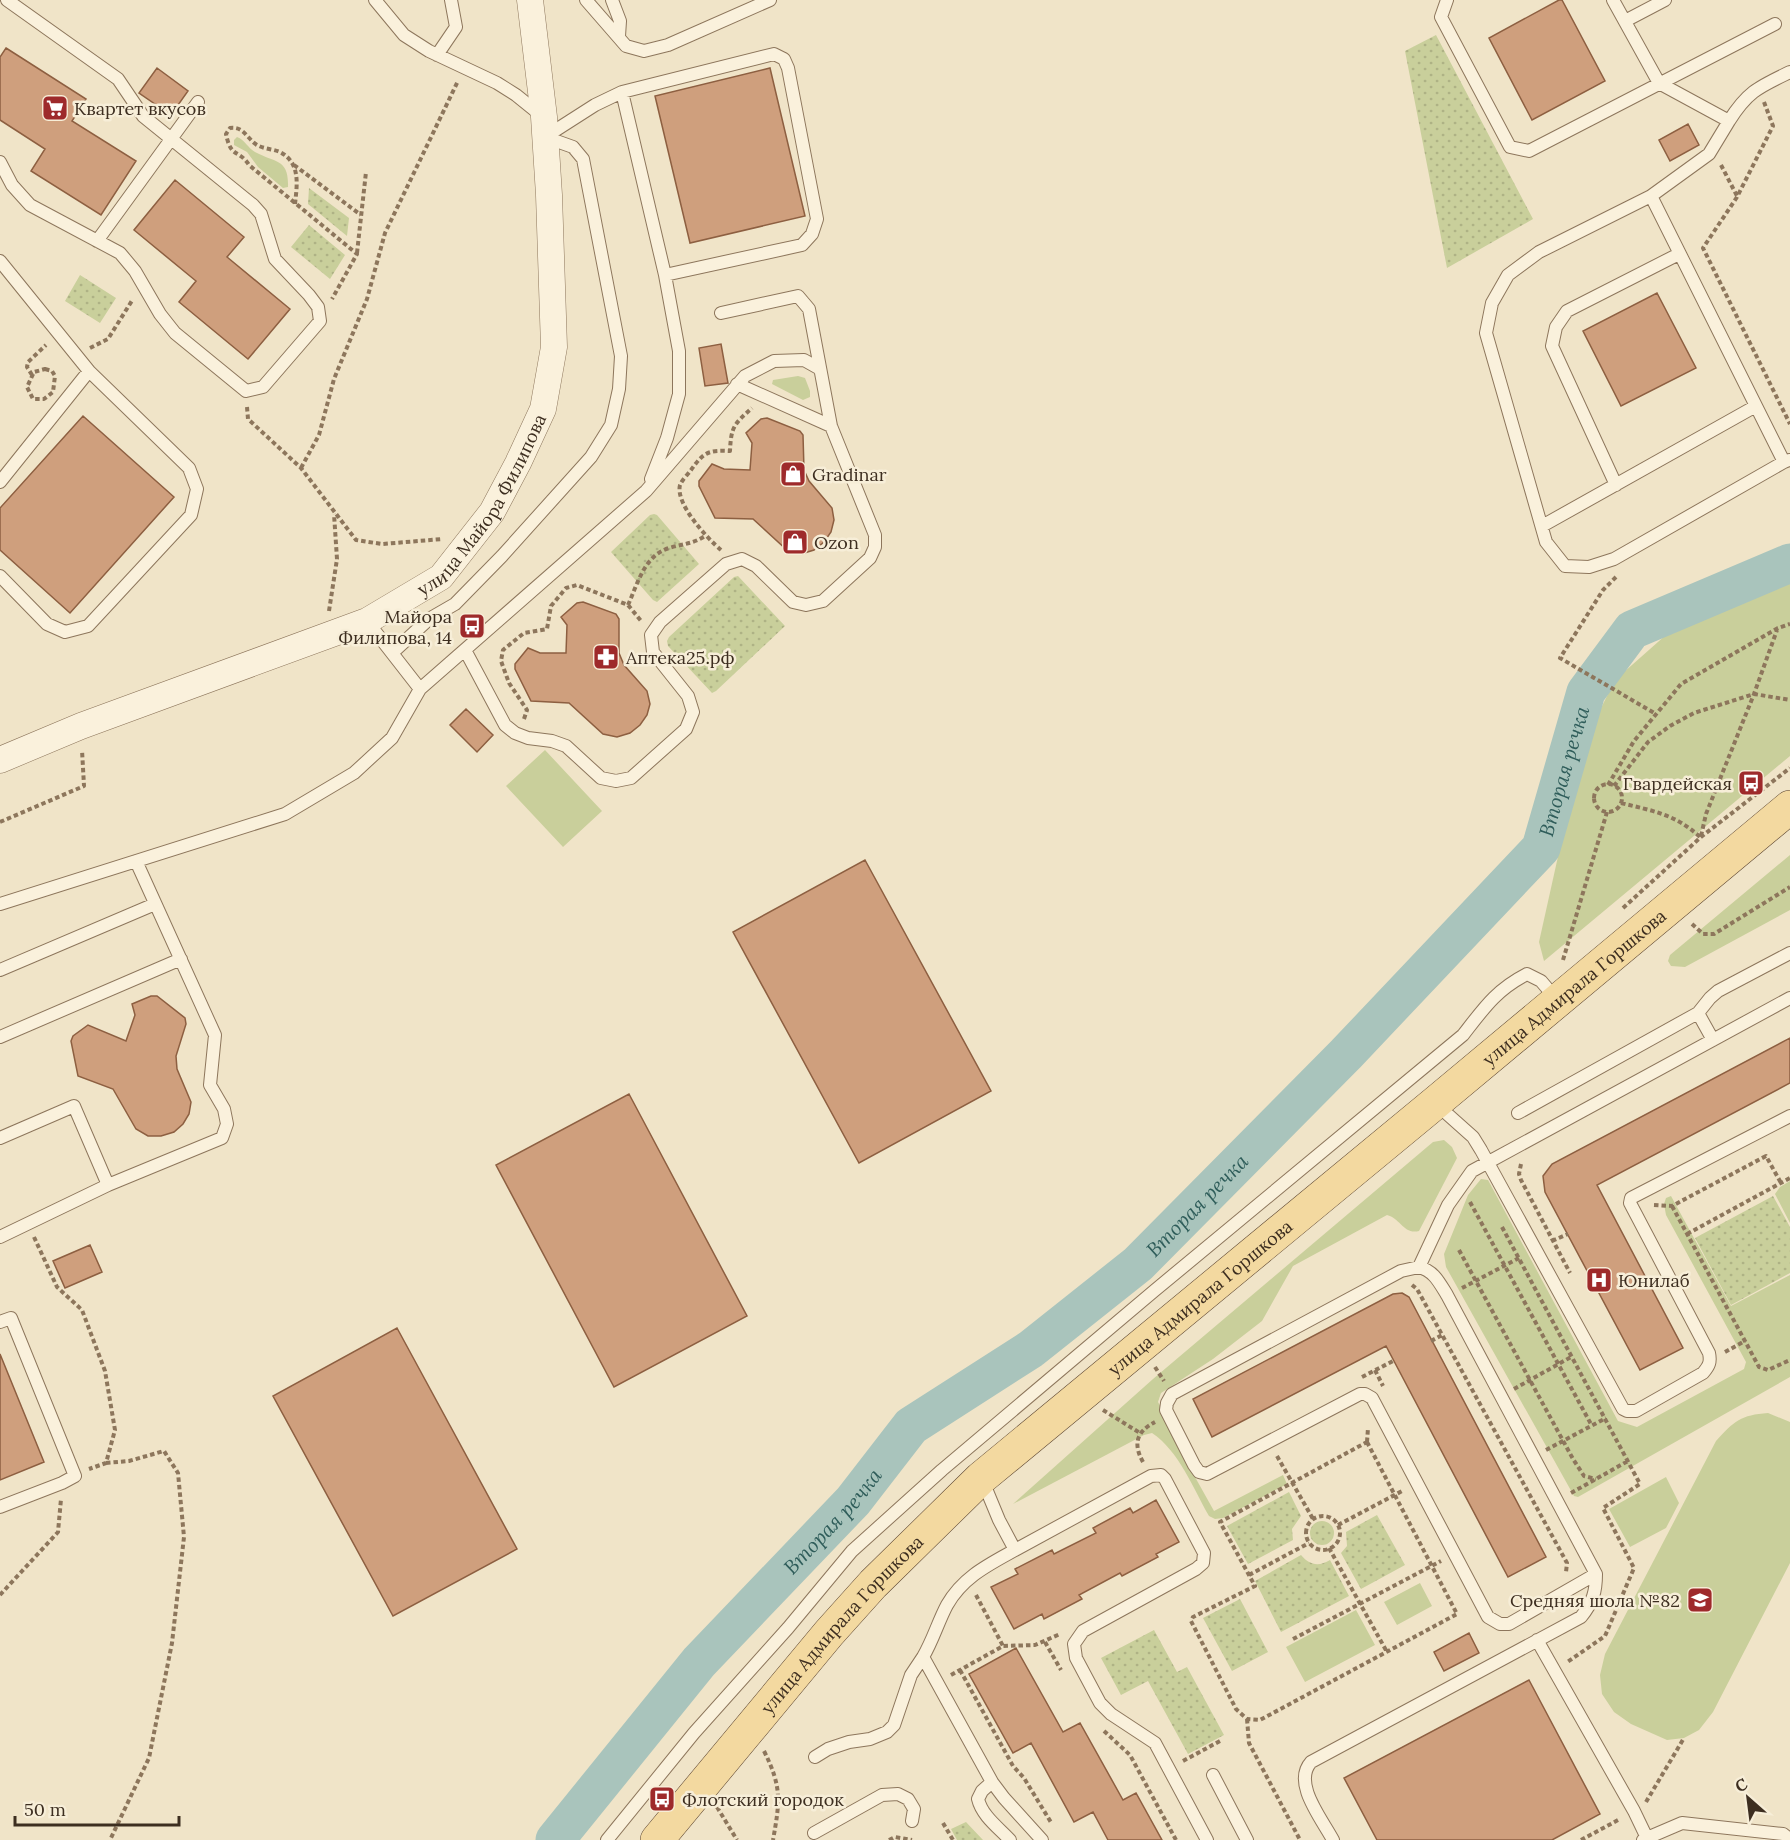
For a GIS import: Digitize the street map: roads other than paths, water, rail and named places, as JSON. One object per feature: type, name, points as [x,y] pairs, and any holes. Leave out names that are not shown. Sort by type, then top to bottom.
[{"type":"main road","name":"улица Адмирала Горшкова","points":[[657,1840],[873,1584],[981,1478],[1790,807]]},
{"type":"street","name":"улица Майора Филипова","points":[[0,760],[81,726],[367,621],[441,577],[492,512],[543,409],[554,347],[549,195],[530,0]]},
{"type":"lane","points":[[0,162],[12,185],[30,205],[120,253],[135,271],[160,314],[175,333],[246,391],[263,387],[320,321],[318,307],[314,301],[275,259],[261,214],[253,205],[143,116],[118,79],[7,0]]},
{"type":"lane","points":[[375,0],[404,35],[437,55],[516,95],[544,127],[573,147],[583,159],[621,356],[619,389],[611,425],[591,457],[502,556],[455,604],[429,619],[392,653]]},
{"type":"lane","points":[[437,55],[456,27],[451,0]]},
{"type":"lane","points":[[586,0],[627,46],[644,51],[668,45],[770,0]]},
{"type":"lane","points":[[612,0],[620,21],[619,36]]},
{"type":"lane","points":[[1447,0],[1441,17],[1510,147],[1529,151],[1775,24]]},
{"type":"lane","points":[[1613,0],[1659,83],[1729,121]]},
{"type":"lane","points":[[1625,21],[1665,0]]},
{"type":"lane","points":[[544,127],[622,92],[774,54],[784,59],[788,69],[817,219],[812,234],[802,245],[665,275]]},
{"type":"lane","points":[[1651,196],[1756,406],[1787,460],[1614,559],[1589,567],[1565,566],[1546,542],[1486,333],[1491,303],[1508,275],[1539,252],[1651,196],[1709,154],[1741,102],[1758,87],[1790,72]]},
{"type":"lane","points":[[622,92],[665,275],[679,351],[679,394],[668,438],[646,491]]},
{"type":"lane","points":[[97,241],[198,102]]},
{"type":"lane","points":[[1616,485],[1552,346],[1556,327],[1567,311],[1679,254]]},
{"type":"lane","points":[[0,261],[89,371],[189,468],[197,489],[191,515],[88,626],[65,633],[47,624],[0,577]]},
{"type":"lane","points":[[465,650],[505,725],[515,733],[566,746],[601,778],[616,781],[631,778],[686,729],[693,712],[688,696],[653,652],[651,635],[660,622],[726,564],[742,559],[756,566],[793,602],[806,605],[823,601],[870,558],[875,547],[875,535],[831,426],[809,309],[798,296],[721,313]]},
{"type":"lane","points":[[0,904],[285,814],[354,773],[392,738],[420,689],[646,491],[745,376],[774,361],[804,360],[820,369]]},
{"type":"lane","points":[[0,482],[89,371]]},
{"type":"lane","points":[[737,384],[831,426]]},
{"type":"lane","points":[[1542,526],[1756,406]]},
{"type":"lane","points":[[367,621],[420,689]]},
{"type":"lane","points":[[0,1237],[108,1185],[222,1138],[225,1131],[227,1124],[224,1109],[210,1085],[216,1035],[136,861]]},
{"type":"lane","points":[[0,970],[155,904]]},
{"type":"lane","points":[[1518,1113],[1698,1013],[1718,991],[1790,953]]},
{"type":"lane","points":[[0,1037],[181,959]]},
{"type":"lane","points":[[607,1840],[694,1732],[788,1628],[852,1551],[942,1470],[1463,1035],[1493,997],[1527,974],[1541,981],[1558,1001]]},
{"type":"lane","points":[[1419,1267],[1448,1205],[1472,1171],[1790,998]]},
{"type":"lane","points":[[1698,1013],[1713,1040]]},
{"type":"lane","points":[[1435,1103],[1473,1137],[1623,1409],[1627,1411],[1636,1411],[1703,1373],[1711,1359],[1630,1203],[1631,1197],[1790,1116]]},
{"type":"lane","points":[[0,1138],[74,1106],[108,1185]]},
{"type":"lane","points":[[1333,1840],[1306,1791],[1303,1776],[1311,1762],[1581,1617],[1591,1605],[1596,1592],[1596,1574],[1448,1295],[1435,1275],[1427,1269],[1419,1267],[1401,1271],[1172,1394],[1166,1410],[1199,1472],[1207,1474],[1360,1394],[1369,1395],[1418,1482],[1488,1617],[1500,1624],[1509,1624],[1596,1574]]},
{"type":"lane","points":[[0,1322],[11,1318],[75,1476],[0,1507]]},
{"type":"lane","points":[[815,1757],[828,1749],[849,1742],[870,1739],[887,1732],[894,1725],[911,1675],[937,1630],[946,1607],[968,1578],[982,1568],[1151,1476],[1161,1475],[1204,1553],[1203,1563],[1083,1631],[1074,1644],[1076,1658],[1100,1703],[1111,1714],[1155,1743],[1207,1840]]},
{"type":"lane","points":[[981,1478],[1015,1550]]},
{"type":"lane","points":[[1537,1640],[1646,1839],[1682,1823],[1783,1834],[1790,1839]]},
{"type":"lane","points":[[923,1657],[992,1782],[1042,1840]]},
{"type":"lane","points":[[1213,1775],[1247,1840]]},
{"type":"lane","points":[[992,1782],[982,1791],[978,1799],[979,1804],[1010,1840]]},
{"type":"lane","points":[[814,1833],[882,1795],[898,1794],[908,1799],[914,1809],[912,1821]]},
{"type":"waterway","name":"Вторая речка","points":[[555,1840],[699,1662],[853,1501],[911,1426],[1031,1349],[1138,1264],[1346,1054],[1541,848],[1586,692],[1632,630],[1790,563]]},
{"type":"place","name":"Квартет вкусов","points":[[55,108]]},
{"type":"place","name":"Gradinar","points":[[793,474]]},
{"type":"place","name":"Ozon","points":[[795,542]]},
{"type":"place","name":"Майора Филипова, 14","points":[[472,626]]},
{"type":"place","name":"Аптека25.рф","points":[[606,657]]},
{"type":"place","name":"Гвардейская","points":[[1751,783]]},
{"type":"place","name":"Юнилаб","points":[[1599,1280]]},
{"type":"place","name":"Средняя шола №82","points":[[1700,1600]]},
{"type":"place","name":"Флотский городок","points":[[662,1799]]}]
